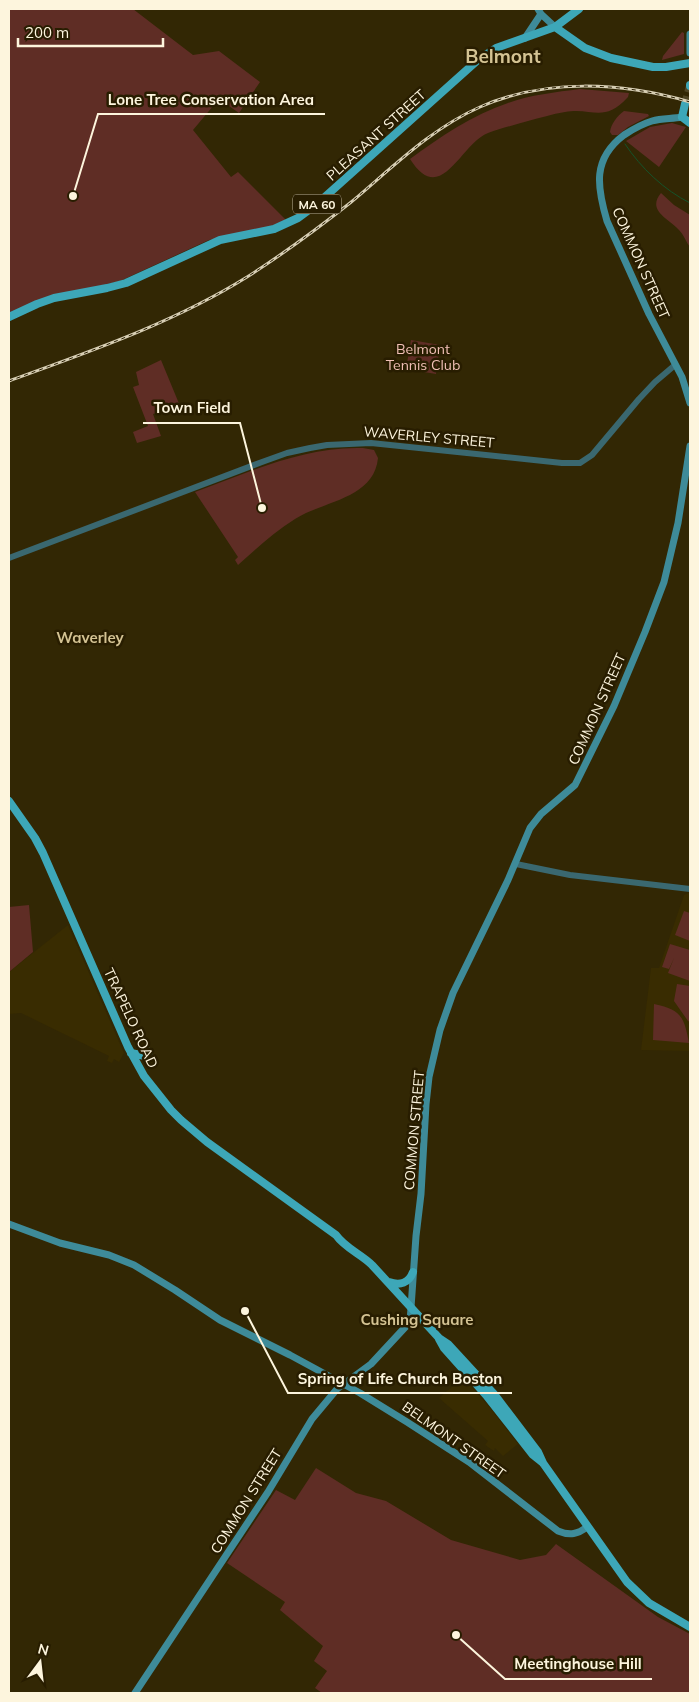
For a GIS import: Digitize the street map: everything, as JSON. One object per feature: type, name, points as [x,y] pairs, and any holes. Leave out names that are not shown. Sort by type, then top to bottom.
[{"type":"main road","name":"PLEASANT STREET","points":[[9,317],[54,298],[107,288],[126,282],[211,243],[270,230],[298,218],[323,199],[479,59],[496,48],[555,27],[579,9]]},
{"type":"main road","points":[[525,38],[540,12],[555,27],[585,48],[611,58],[653,67],[690,63]]},
{"type":"main road","points":[[690,34],[690,53]]},
{"type":"main road","points":[[685,104],[682,117],[690,121]]},
{"type":"main road","name":"COMMON STREET","points":[[682,117],[650,122],[632,130],[617,141],[605,156],[599,170],[599,179],[602,206],[607,221],[627,268],[682,377],[690,403]]},
{"type":"main road","name":"COMMON STREET","points":[[134,1693],[268,1492],[307,1425],[335,1391],[370,1364],[405,1329],[410,1321],[422,1185],[426,1104],[429,1077],[440,1030],[456,986],[516,864],[530,828],[552,803],[575,785],[645,632],[664,582],[679,516],[690,446]]},
{"type":"main road","name":"TRAPELO ROAD","points":[[9,801],[35,838],[43,853],[131,1053],[156,1092],[171,1110],[194,1131],[336,1235],[343,1243],[360,1254],[388,1281],[439,1338],[444,1348],[486,1394],[533,1455],[543,1464],[588,1527]]},
{"type":"main road","points":[[131,1053],[143,1056],[149,1052]]},
{"type":"main road","name":"BELMONT STREET","points":[[9,1224],[60,1243],[109,1255],[128,1262],[225,1323],[344,1384],[452,1450],[558,1531],[571,1534],[580,1532],[588,1527]]},
{"type":"main road","points":[[388,1281],[396,1284],[404,1283],[410,1279],[414,1272]]},
{"type":"main road","points":[[588,1527],[627,1582],[638,1594],[661,1611],[690,1627]]},
{"type":"street","name":"WAVERLEY STREET","points":[[9,558],[267,460],[310,448],[337,444],[371,443],[562,463],[580,463],[592,455],[639,399],[675,365]]},
{"type":"street","points":[[682,377],[690,376]]},
{"type":"street","points":[[516,864],[570,875],[690,889]]},
{"type":"shaded area","points":[[690,892],[690,1051],[641,1050],[651,968],[659,968],[684,895]]},
{"type":"shaded area","points":[[68,925],[124,1053],[119,1062],[114,1059],[112,1063],[107,1061],[109,1056],[21,1013],[9,1014],[9,972]]},
{"type":"shaded area","points":[[463,1377],[518,1444],[503,1456],[495,1448],[494,1451],[485,1445],[488,1441],[439,1398]]},
{"type":"green space","points":[[9,9],[133,9],[193,55],[219,51],[260,82],[239,113],[219,99],[193,130],[231,177],[238,172],[286,220],[269,227],[209,240],[120,281],[31,303],[9,314]]},
{"type":"green space","points":[[682,32],[684,33],[684,54],[662,60],[663,56]]},
{"type":"green space","points":[[580,89],[629,93],[628,97],[612,110],[598,113],[575,111],[560,113],[488,133],[478,139],[441,175],[431,177],[421,172],[410,159],[457,127],[495,108],[516,100]]},
{"type":"green space","points":[[624,111],[648,114],[649,116],[628,127],[618,135],[612,135],[610,132],[613,123]]},
{"type":"green space","points":[[672,123],[686,127],[659,167],[626,141],[650,127]]},
{"type":"green space","points":[[661,193],[674,205],[690,215],[690,247],[681,232],[658,210],[656,205],[657,199]]},
{"type":"green space","name":"Belmont Tennis Club","points":[[411,340],[440,345],[436,374],[406,369]]},
{"type":"green space","points":[[161,360],[180,406],[153,414],[161,436],[137,443],[133,432],[148,426],[133,387],[139,385],[136,372]]},
{"type":"green space","points":[[341,448],[374,450],[378,458],[374,472],[367,482],[357,491],[346,497],[306,513],[287,524],[238,565],[235,560],[238,557],[195,492],[298,456]]},
{"type":"green space","points":[[29,905],[33,952],[9,972],[9,907]]},
{"type":"green space","points":[[684,911],[690,913],[690,941],[675,935]]},
{"type":"green space","points":[[670,944],[690,950],[690,981],[668,973],[674,958],[669,969],[662,967]]},
{"type":"green space","points":[[677,984],[690,986],[690,1022],[674,1001]]},
{"type":"green space","points":[[654,1004],[670,1009],[680,1016],[685,1026],[689,1043],[653,1040]]},
{"type":"green space","points":[[316,1468],[356,1493],[386,1501],[451,1540],[520,1560],[546,1555],[556,1544],[658,1617],[690,1634],[690,1693],[322,1693],[315,1688],[327,1671],[314,1661],[323,1646],[280,1610],[285,1602],[227,1563],[276,1490],[295,1500]]},
{"type":"waterway","points":[[625,144],[638,162],[654,178],[671,192],[690,203]]},
{"type":"tunnel","points":[[685,104],[690,86]]},
{"type":"railway","points":[[9,381],[70,359],[161,322],[247,277],[350,203],[396,163],[444,126],[480,107],[531,91],[557,87],[584,86],[637,90],[690,102]]},
{"type":"place","name":"Lone Tree Conservation Area","points":[[73,196]]},
{"type":"place","name":"Town Field","points":[[262,508]]},
{"type":"place","name":"Spring of Life Church Boston","points":[[245,1311]]},
{"type":"place","name":"Meetinghouse Hill","points":[[456,1635]]},
{"type":"district","name":"Belmont","points":[[503,56]]},
{"type":"district","name":"Waverley","points":[[90,637]]},
{"type":"district","name":"Cushing Square","points":[[417,1319]]}]
